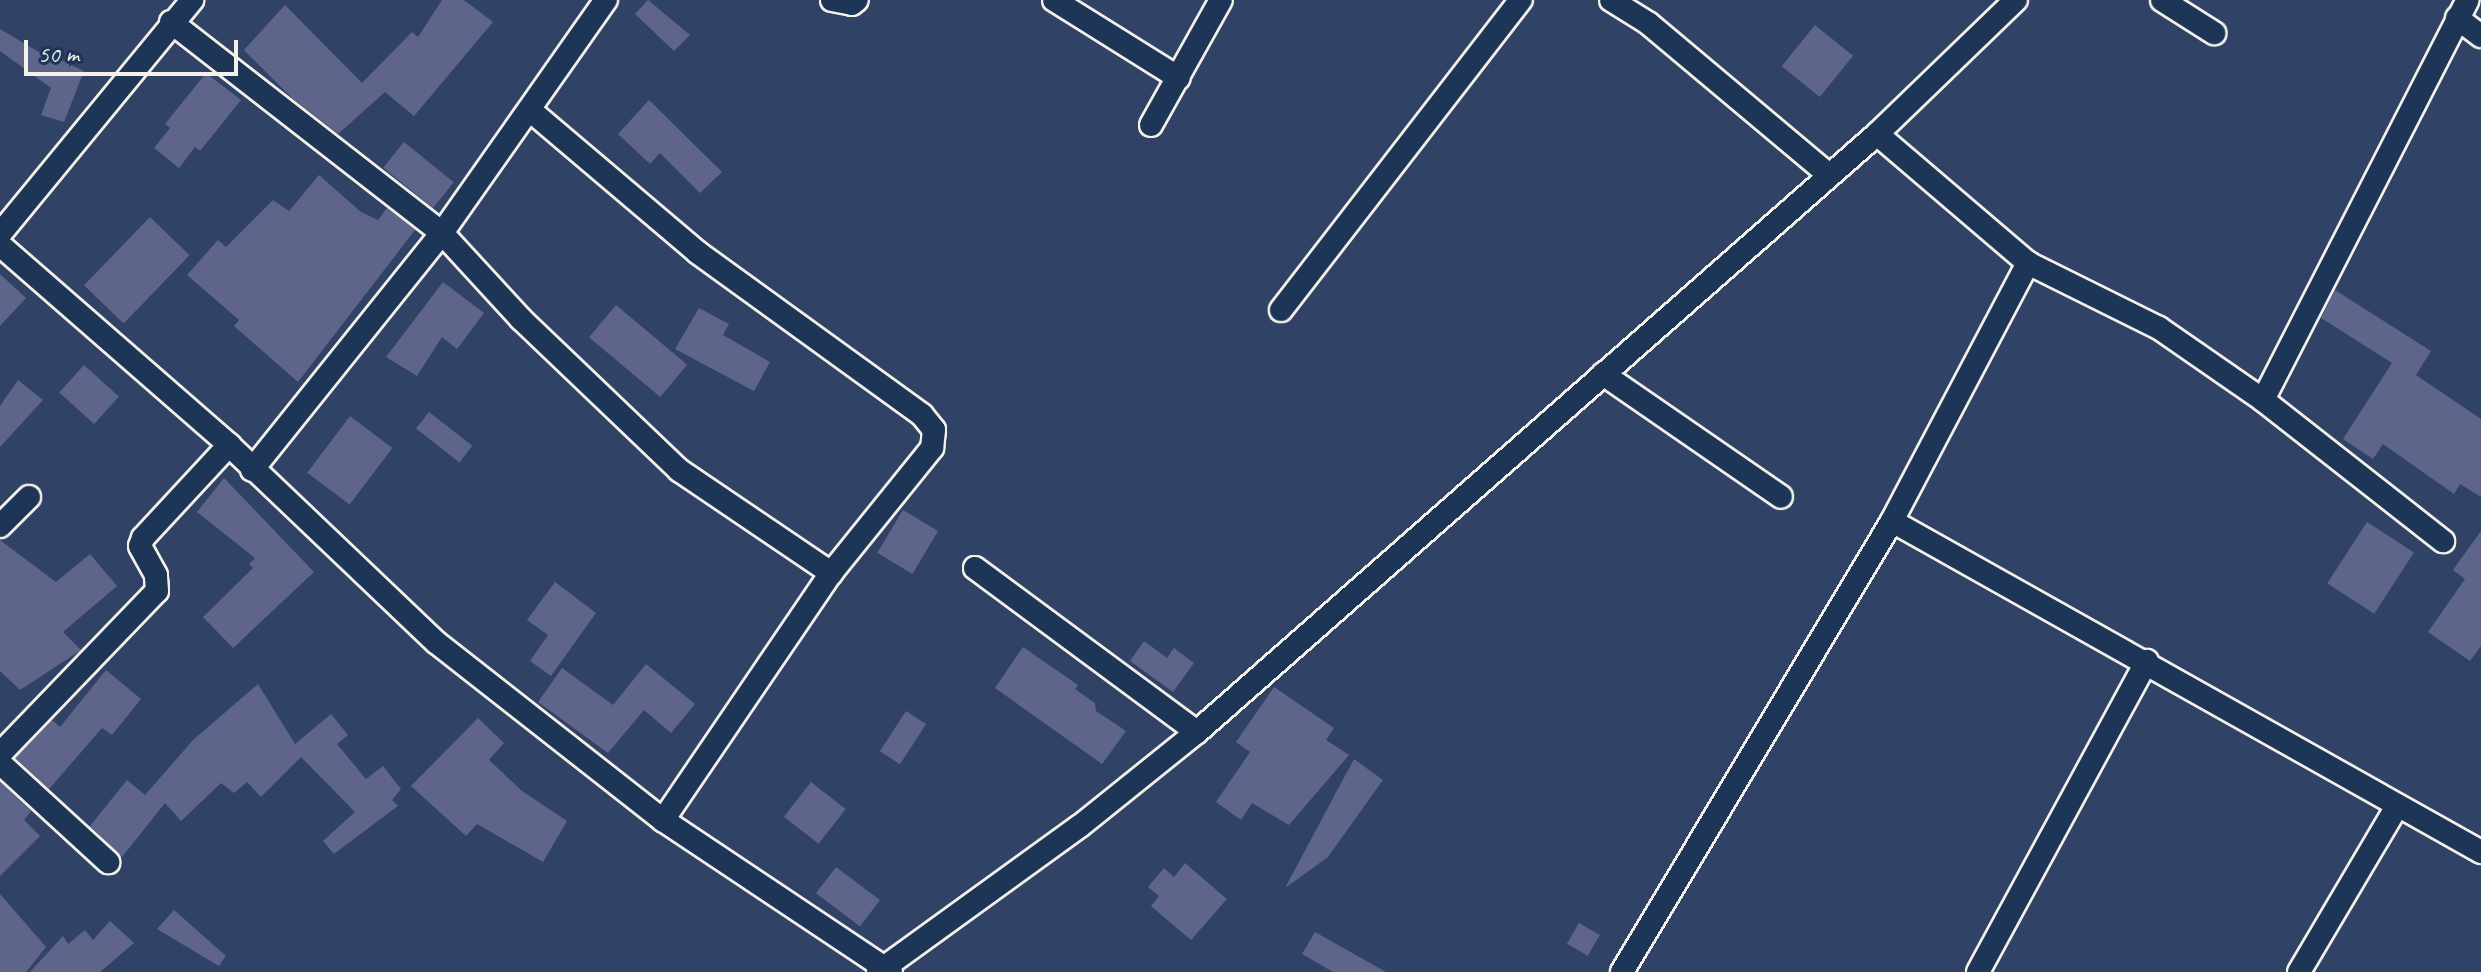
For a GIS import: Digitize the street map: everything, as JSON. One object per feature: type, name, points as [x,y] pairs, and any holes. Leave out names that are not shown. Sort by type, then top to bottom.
[{"type":"street","points":[[0,234],[192,0]]},
{"type":"street","points":[[252,470],[442,233],[531,111],[606,0]]},
{"type":"street","points":[[832,0],[857,0]]},
{"type":"street","points":[[1054,0],[1179,78]]},
{"type":"street","points":[[1151,125],[1221,0]]},
{"type":"street","points":[[1281,310],[1521,0]]},
{"type":"street","points":[[1611,0],[1648,23],[1828,174]]},
{"type":"street","points":[[0,245],[229,445],[437,643],[663,820],[884,971],[1080,826],[1197,732],[1877,134],[2016,0]]},
{"type":"street","points":[[2162,0],[2214,33]]},
{"type":"street","points":[[2263,400],[2462,9],[2481,36]]},
{"type":"street","points":[[171,22],[442,233],[521,319],[679,470],[831,573]]},
{"type":"street","points":[[531,111],[697,252],[922,415],[934,430],[932,448],[831,573],[663,820]]},
{"type":"street","points":[[1877,134],[2028,263],[2159,328],[2263,400],[2443,541]]},
{"type":"street","points":[[1622,972],[1892,521],[2028,263]]},
{"type":"street","points":[[1603,374],[1781,497]]},
{"type":"street","points":[[0,754],[157,591],[156,575],[140,546],[143,538],[229,445]]},
{"type":"street","points":[[0,526],[29,497]]},
{"type":"street","points":[[1892,521],[2147,661],[2481,852]]},
{"type":"street","points":[[975,568],[1197,732]]},
{"type":"street","points":[[1978,972],[2147,661]]},
{"type":"street","points":[[0,763],[108,862]]},
{"type":"street","points":[[2299,972],[2397,806]]},
{"type":"building","points":[[442,0],[464,0],[493,22],[414,116],[385,92],[338,134],[292,98],[244,50],[285,5],[362,83],[412,32],[418,37]]},
{"type":"building","points":[[648,0],[690,35],[674,51],[635,14]]},
{"type":"building","points":[[1815,25],[1853,56],[1820,97],[1782,66]]},
{"type":"building","points":[[0,29],[59,64],[61,60],[84,71],[64,122],[41,115],[51,88],[0,51]]},
{"type":"building","points":[[206,73],[241,100],[200,151],[195,147],[179,168],[154,148],[170,128],[165,124]]},
{"type":"building","points":[[649,100],[722,172],[700,193],[660,153],[650,164],[618,134]]},
{"type":"building","points":[[404,142],[454,182],[433,208],[383,168]]},
{"type":"building","points":[[319,175],[361,212],[378,220],[387,208],[415,230],[298,382],[234,326],[239,320],[187,275],[218,240],[226,247],[273,200],[289,211]]},
{"type":"building","points":[[150,217],[190,255],[124,324],[84,285]]},
{"type":"building","points":[[0,274],[26,298],[0,326]]},
{"type":"building","points":[[443,282],[484,313],[457,349],[442,337],[417,376],[386,357]]},
{"type":"building","points":[[2335,290],[2431,351],[2416,375],[2481,419],[2481,497],[2460,484],[2454,494],[2383,444],[2373,459],[2343,439],[2392,363],[2321,318]]},
{"type":"building","points":[[616,305],[687,365],[660,397],[589,337]]},
{"type":"building","points":[[699,308],[729,324],[723,335],[770,362],[754,391],[675,349]]},
{"type":"building","points":[[84,365],[119,396],[94,424],[59,392]]},
{"type":"building","points":[[18,380],[43,400],[0,447],[0,406]]},
{"type":"building","points":[[429,412],[472,446],[459,462],[416,429]]},
{"type":"building","points":[[350,416],[392,448],[350,505],[307,473]]},
{"type":"building","points":[[224,478],[314,572],[233,648],[203,617],[253,568],[249,564],[255,558],[197,512]]},
{"type":"building","points":[[903,510],[938,531],[912,574],[877,553]]},
{"type":"building","points":[[2367,522],[2414,552],[2374,614],[2327,583]]},
{"type":"building","points":[[2481,531],[2481,646],[2470,661],[2428,632],[2465,579],[2453,570]]},
{"type":"building","points":[[0,540],[56,582],[90,554],[117,586],[63,632],[81,650],[20,690],[0,671]]},
{"type":"building","points":[[555,582],[596,613],[551,676],[530,661],[548,635],[527,620]]},
{"type":"building","points":[[1144,641],[1167,658],[1174,648],[1194,663],[1173,692],[1130,661]]},
{"type":"building","points":[[1023,647],[1078,685],[1075,689],[1095,703],[1096,711],[1126,731],[1102,764],[995,688]]},
{"type":"building","points":[[646,664],[695,704],[671,733],[644,710],[608,753],[538,702],[562,668],[613,705]]},
{"type":"building","points":[[106,670],[141,699],[112,735],[102,728],[49,789],[15,758],[52,720],[60,727]]},
{"type":"building","points":[[258,684],[295,744],[331,714],[348,735],[337,744],[366,779],[383,766],[401,789],[392,800],[398,806],[334,854],[323,841],[355,812],[301,757],[261,797],[247,782],[234,793],[221,783],[181,821],[165,803],[122,857],[90,826],[127,780],[145,795],[193,740]]},
{"type":"building","points":[[1274,687],[1334,728],[1326,740],[1349,755],[1289,825],[1252,803],[1241,820],[1216,802],[1250,752],[1236,742]]},
{"type":"building","points":[[906,711],[926,724],[900,764],[880,751]]},
{"type":"building","points":[[478,718],[504,743],[489,760],[522,791],[567,821],[543,862],[477,824],[466,836],[411,786]]},
{"type":"building","points":[[1354,759],[1383,780],[1328,857],[1285,888]]},
{"type":"building","points":[[0,782],[31,811],[24,820],[40,836],[0,876]]},
{"type":"building","points":[[811,782],[846,809],[819,844],[784,817]]},
{"type":"building","points":[[1185,863],[1227,899],[1191,940],[1151,906],[1159,896],[1148,887],[1164,868],[1174,877]]},
{"type":"building","points":[[836,867],[880,900],[860,926],[816,893]]},
{"type":"building","points":[[0,894],[46,947],[26,972],[0,972]]},
{"type":"building","points":[[174,910],[226,956],[219,966],[157,929]]},
{"type":"building","points":[[110,921],[134,943],[100,972],[30,972],[63,936],[68,944],[85,930],[93,940]]},
{"type":"building","points":[[1579,923],[1600,935],[1588,956],[1567,944]]},
{"type":"building","points":[[1315,932],[1386,972],[1333,972],[1302,954]]}]
